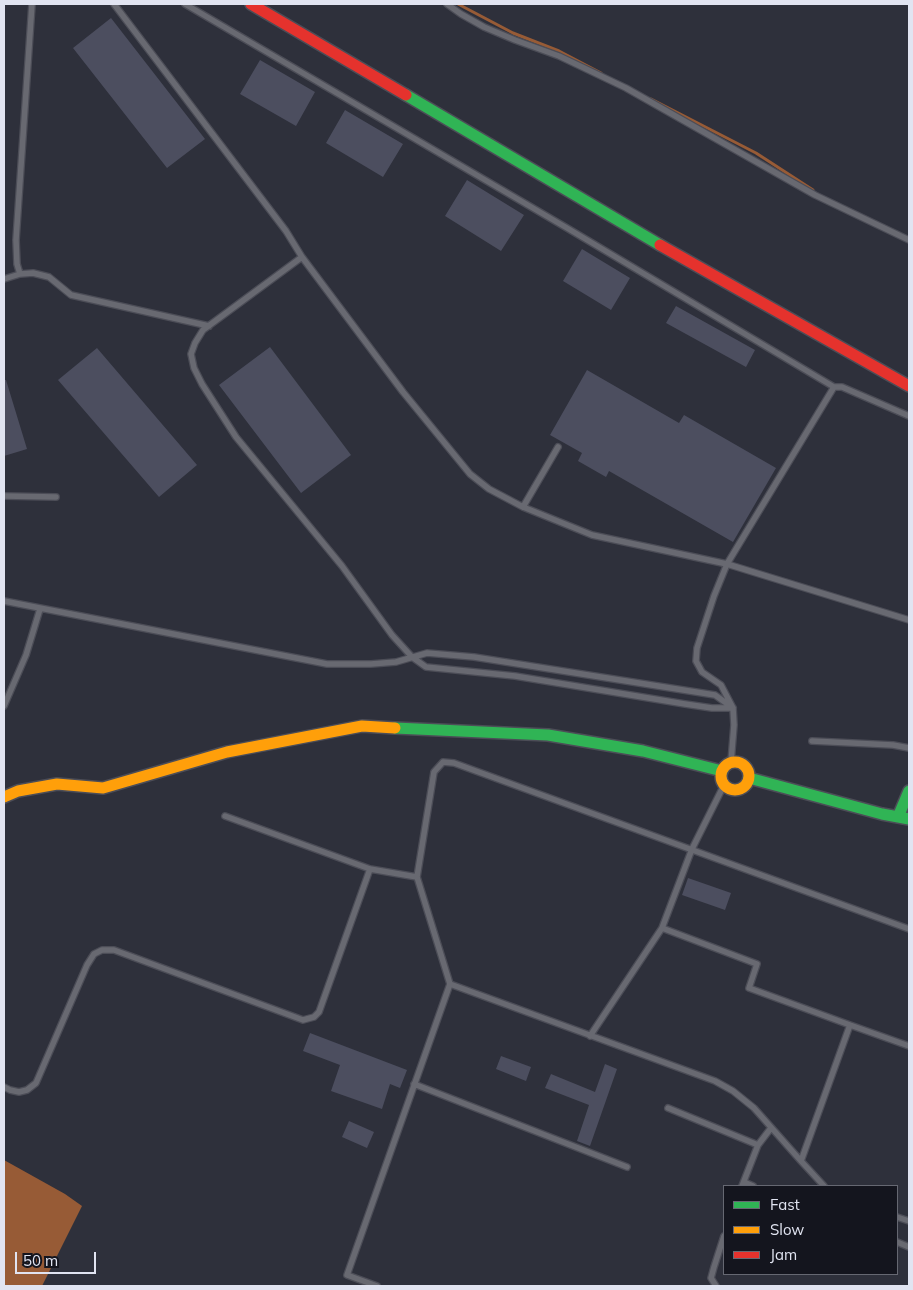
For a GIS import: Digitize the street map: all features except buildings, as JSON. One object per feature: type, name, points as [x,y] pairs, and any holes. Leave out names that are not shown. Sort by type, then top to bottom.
[{"type":"main road","points":[[251,4],[698,267],[909,386]]},
{"type":"main road","points":[[4,797],[18,791],[57,784],[103,788],[227,752],[362,726],[548,736],[643,751],[722,771]]},
{"type":"main road","points":[[731,762],[740,763],[747,769],[749,778],[747,783],[740,789],[731,790],[721,780],[722,771],[731,762]]},
{"type":"main road","points":[[749,778],[904,818],[909,790]]},
{"type":"lane","points":[[20,274],[17,264],[16,240],[32,4]]},
{"type":"lane","points":[[114,4],[229,154],[286,231],[302,258],[403,392],[470,474],[489,489],[523,508],[592,535],[727,564],[909,620]]},
{"type":"lane","points":[[186,4],[834,387],[842,388],[909,416]]},
{"type":"lane","points":[[447,4],[460,14],[484,27],[559,56],[626,88],[815,195],[909,240]]},
{"type":"lane","points":[[302,258],[203,330],[191,354],[194,368],[236,437],[342,566],[392,635],[412,657],[426,666],[514,676],[703,707],[733,708]]},
{"type":"lane","points":[[4,280],[20,274],[33,273],[49,277],[71,296],[209,326]]},
{"type":"lane","points":[[731,762],[734,725],[733,708],[721,685],[702,672],[696,661],[697,648],[727,564],[834,387]]},
{"type":"lane","points":[[523,508],[558,448]]},
{"type":"lane","points":[[4,496],[56,497]]},
{"type":"lane","points":[[4,601],[326,664],[396,662],[427,653],[474,657],[715,695],[733,708]]},
{"type":"lane","points":[[4,706],[26,655],[40,609]]},
{"type":"lane","points":[[812,741],[893,745],[909,748]]},
{"type":"lane","points":[[377,1286],[347,1275],[450,984],[417,877],[434,772],[443,762],[454,763],[909,929]]},
{"type":"lane","points":[[590,1036],[662,928],[692,849],[724,785]]},
{"type":"lane","points":[[225,816],[370,869],[417,877]]},
{"type":"lane","points":[[4,1087],[19,1092],[27,1090],[36,1083],[87,965],[94,954],[102,950],[114,950],[303,1020],[314,1017],[319,1012],[370,869]]},
{"type":"lane","points":[[662,928],[757,964],[749,988],[909,1046]]},
{"type":"lane","points":[[450,984],[715,1081],[733,1091],[754,1108],[823,1185]]},
{"type":"lane","points":[[801,1161],[850,1025]]},
{"type":"lane","points":[[414,1084],[628,1166]]},
{"type":"lane","points":[[668,1108],[758,1145]]},
{"type":"lane","points":[[743,1184],[758,1145],[771,1128]]},
{"type":"lane","points":[[716,1286],[711,1278],[723,1239]]},
{"type":"shaded area","points":[[4,1160],[65,1194],[82,1206],[42,1286],[4,1286]]},
{"type":"waterway","points":[[458,4],[513,33],[559,51],[601,73]]},
{"type":"waterway","points":[[651,99],[756,153],[813,190]]},
{"type":"traffic: fast","points":[[406,95],[660,245]]},
{"type":"traffic: fast","points":[[395,728],[548,735],[643,751],[722,771]]},
{"type":"traffic: fast","points":[[749,778],[882,814],[909,819]]},
{"type":"traffic: fast","points":[[898,817],[909,791]]},
{"type":"traffic: slow","points":[[4,797],[18,791],[57,784],[103,788],[227,752],[362,726],[395,728]]},
{"type":"traffic: slow","points":[[735,762],[745,766],[749,776],[745,786],[735,790],[725,786],[721,776],[725,766],[735,762]]},
{"type":"traffic: jam","points":[[251,4],[406,95]]},
{"type":"traffic: jam","points":[[660,245],[909,386]]}]
